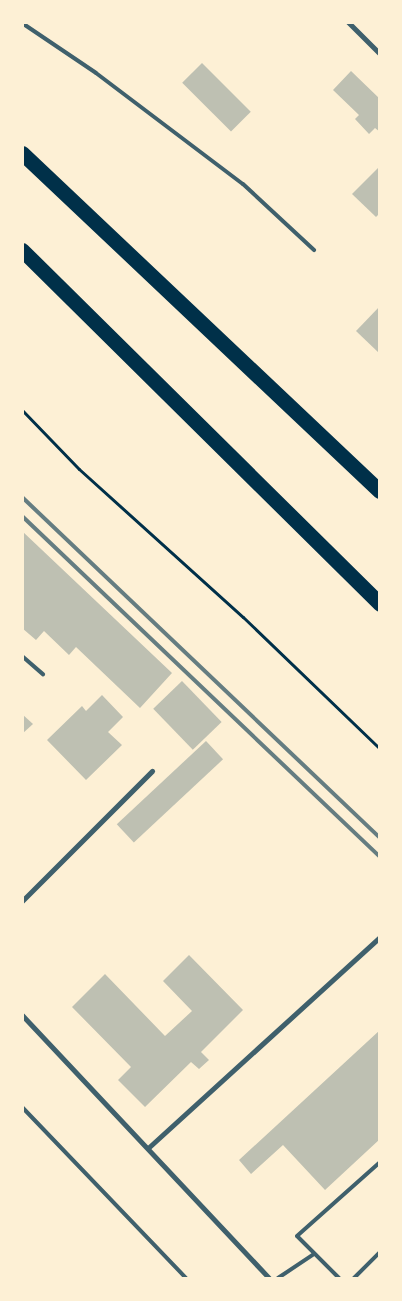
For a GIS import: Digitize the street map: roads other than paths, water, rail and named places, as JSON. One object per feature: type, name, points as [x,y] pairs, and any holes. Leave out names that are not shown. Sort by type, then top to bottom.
[{"type":"highway","points":[[22,152],[380,491]]},
{"type":"highway","points":[[22,250],[380,604]]},
{"type":"street","points":[[348,22],[380,54]]},
{"type":"street","points":[[22,901],[152,771]]},
{"type":"street","points":[[148,1148],[380,937]]},
{"type":"street","points":[[22,1015],[269,1278]]},
{"type":"lane","points":[[22,24],[243,184],[314,250]]},
{"type":"lane","points":[[22,656],[43,674]]},
{"type":"lane","points":[[22,1108],[186,1278]]},
{"type":"lane","points":[[339,1278],[297,1236],[380,1162]]},
{"type":"lane","points":[[354,1278],[380,1252]]},
{"type":"lane","points":[[278,1278],[314,1254]]},
{"type":"railway","points":[[22,497],[380,838]]},
{"type":"railway","points":[[22,516],[380,857]]}]
